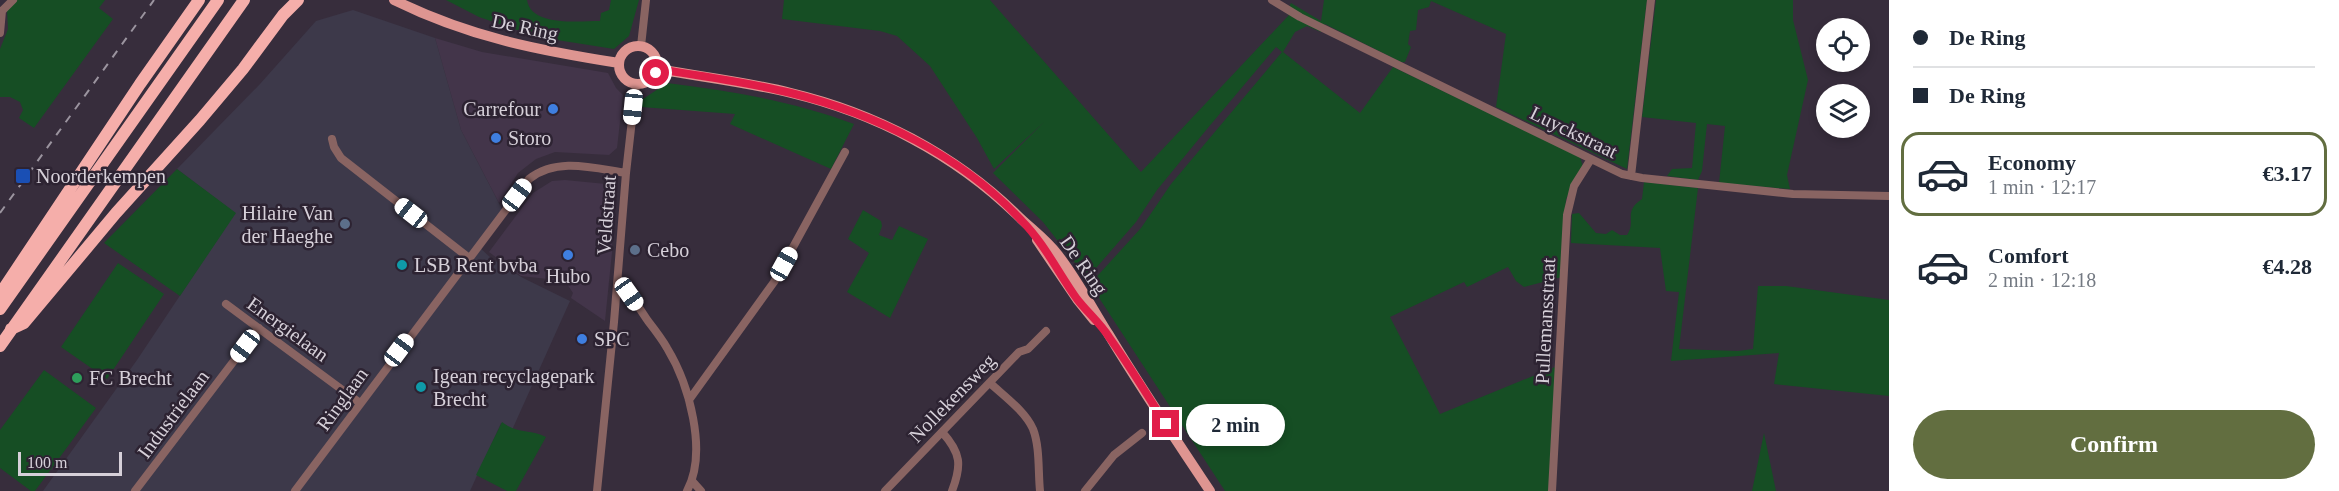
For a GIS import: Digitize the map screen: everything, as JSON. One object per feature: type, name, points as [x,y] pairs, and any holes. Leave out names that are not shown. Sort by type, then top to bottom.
[{"type":"highway","points":[[0,294],[44,225],[199,0]]},
{"type":"highway","points":[[0,309],[218,0]]},
{"type":"highway","points":[[0,346],[244,0]]},
{"type":"highway","points":[[11,329],[24,323],[200,120],[243,69],[283,15],[291,0]]},
{"type":"highway","points":[[283,15],[298,0]]},
{"type":"main road","name":"De Ring","points":[[394,0],[449,25],[481,36],[547,51],[620,63]]},
{"type":"main road","points":[[641,46],[655,56],[657,69],[648,82],[636,84],[626,80],[622,75],[620,63],[628,49],[641,46]]},
{"type":"main road","name":"De Ring","points":[[657,69],[793,93],[862,116],[932,149],[964,170],[995,194],[1057,253],[1081,287],[1108,334],[1210,491]]},
{"type":"street","points":[[0,33],[2,11],[13,0]]},
{"type":"street","points":[[641,46],[646,0]]},
{"type":"street","name":"Luyckstraat","points":[[1272,0],[1300,17],[1591,159],[1631,176],[1793,194],[1889,196]]},
{"type":"street","points":[[1631,176],[1651,0]]},
{"type":"street","name":"Veldstraat","points":[[597,491],[636,84]]},
{"type":"street","points":[[332,139],[341,158],[469,258]]},
{"type":"street","points":[[688,400],[774,282],[845,152]]},
{"type":"street","name":"Pullemansstraat","points":[[1552,491],[1568,215],[1574,186],[1591,159]]},
{"type":"street","name":"Ringlaan","points":[[295,491],[529,179],[538,172],[563,165],[626,172]]},
{"type":"street","points":[[617,288],[629,294],[668,349],[688,400],[696,450],[693,481],[687,491]]},
{"type":"street","name":"Energielaan","points":[[226,304],[360,403]]},
{"type":"street","name":"Industrielaan","points":[[135,491],[259,328]]},
{"type":"street","name":"Nollekensweg","points":[[885,491],[1020,352],[1028,350],[1046,331]]},
{"type":"street","points":[[990,383],[1032,427],[1040,491]]},
{"type":"street","points":[[942,432],[952,443],[957,455],[958,475],[952,491]]},
{"type":"street","points":[[1086,491],[1114,455],[1142,433]]},
{"type":"street","points":[[693,481],[701,491]]},
{"type":"shaded area","points":[[353,10],[435,38],[461,130],[503,211],[478,246],[492,259],[523,278],[570,301],[512,430],[501,423],[470,491],[43,491],[137,360],[235,213],[177,169],[260,84],[316,21]]},
{"type":"shaded area","points":[[435,38],[482,52],[608,73],[616,88],[623,95],[617,148],[609,155],[555,152],[536,159],[518,173],[499,203],[461,130]]},
{"type":"shaded area","points":[[552,181],[606,184],[612,192],[612,252],[605,321],[571,298],[573,293],[565,281],[521,276],[489,252],[533,193]]},
{"type":"green space","points":[[15,0],[105,0],[99,8],[113,19],[34,128],[19,118],[23,110],[20,102],[10,97],[0,97],[0,49],[8,29],[7,10]]},
{"type":"green space","points":[[446,0],[527,0],[530,9],[546,19],[580,22],[600,21],[601,13],[609,10],[611,0],[639,0],[629,36],[614,49],[538,37],[479,17]]},
{"type":"green space","points":[[784,0],[990,0],[1141,172],[1289,15],[1286,13],[1291,3],[1321,21],[1324,0],[1647,0],[1627,169],[1496,107],[1506,34],[1431,1],[1429,7],[1418,10],[1416,30],[1410,31],[1408,44],[1411,47],[1405,62],[1325,24],[1321,32],[1307,26],[1295,32],[1283,52],[1360,113],[1393,67],[1580,157],[1583,167],[1566,199],[1562,277],[1524,287],[1516,281],[1508,267],[1467,287],[1464,282],[1390,317],[1440,414],[1555,367],[1550,491],[1225,491],[1090,284],[1141,228],[1171,184],[1282,52],[1276,47],[1157,190],[1136,222],[1090,275],[1083,273],[1043,222],[993,173],[1044,122],[994,169],[977,138],[930,66],[897,36],[880,31],[782,19]]},
{"type":"green space","points":[[1656,0],[1793,0],[1793,20],[1808,80],[1787,175],[1790,189],[1719,183],[1725,126],[1707,124],[1702,171],[1698,180],[1667,176],[1672,169],[1692,168],[1696,123],[1642,117]]},
{"type":"green space","points":[[667,83],[762,98],[808,109],[854,124],[831,169],[730,124],[735,114],[641,107],[643,99]]},
{"type":"green space","points":[[177,169],[236,213],[180,296],[104,243]]},
{"type":"green space","points":[[1644,182],[1698,188],[1679,349],[1738,351],[1753,349],[1758,286],[1786,286],[1889,300],[1889,396],[1774,384],[1779,353],[1671,361],[1679,292],[1666,291],[1660,248],[1571,243],[1572,214],[1579,213],[1596,233],[1606,234],[1612,230],[1620,235],[1627,235],[1631,225],[1631,212],[1642,199]]},
{"type":"green space","points":[[863,210],[881,221],[879,235],[892,240],[899,226],[928,239],[890,318],[847,292],[869,253],[848,239]]},
{"type":"green space","points":[[118,263],[164,294],[107,379],[61,347]]},
{"type":"green space","points":[[44,370],[96,408],[35,491],[31,491],[0,468],[0,430]]},
{"type":"green space","points":[[502,422],[518,430],[546,437],[516,491],[507,491],[476,475]]},
{"type":"green space","points":[[1764,433],[1776,491],[1752,491]]},
{"type":"railway","points":[[0,213],[154,0]]},
{"type":"place","name":"Carrefour","points":[[553,109]]},
{"type":"place","name":"Storo","points":[[496,138]]},
{"type":"place","name":"Noorderkempen","points":[[23,176]]},
{"type":"place","name":"Hilaire Van der Haeghe","points":[[345,224]]},
{"type":"place","name":"Cebo","points":[[635,250]]},
{"type":"place","name":"Hubo","points":[[568,255]]},
{"type":"place","name":"LSB Rent bvba","points":[[402,265]]},
{"type":"place","name":"SPC","points":[[582,339]]},
{"type":"place","name":"FC Brecht","points":[[77,378]]},
{"type":"place","name":"Igean recyclagepark Brecht","points":[[421,387]]},
{"type":"route","points":[[656,73],[657,69],[793,93],[862,116],[901,133],[932,149],[964,170],[995,194],[1024,222],[1077,299],[1108,334],[1166,424]]}]
